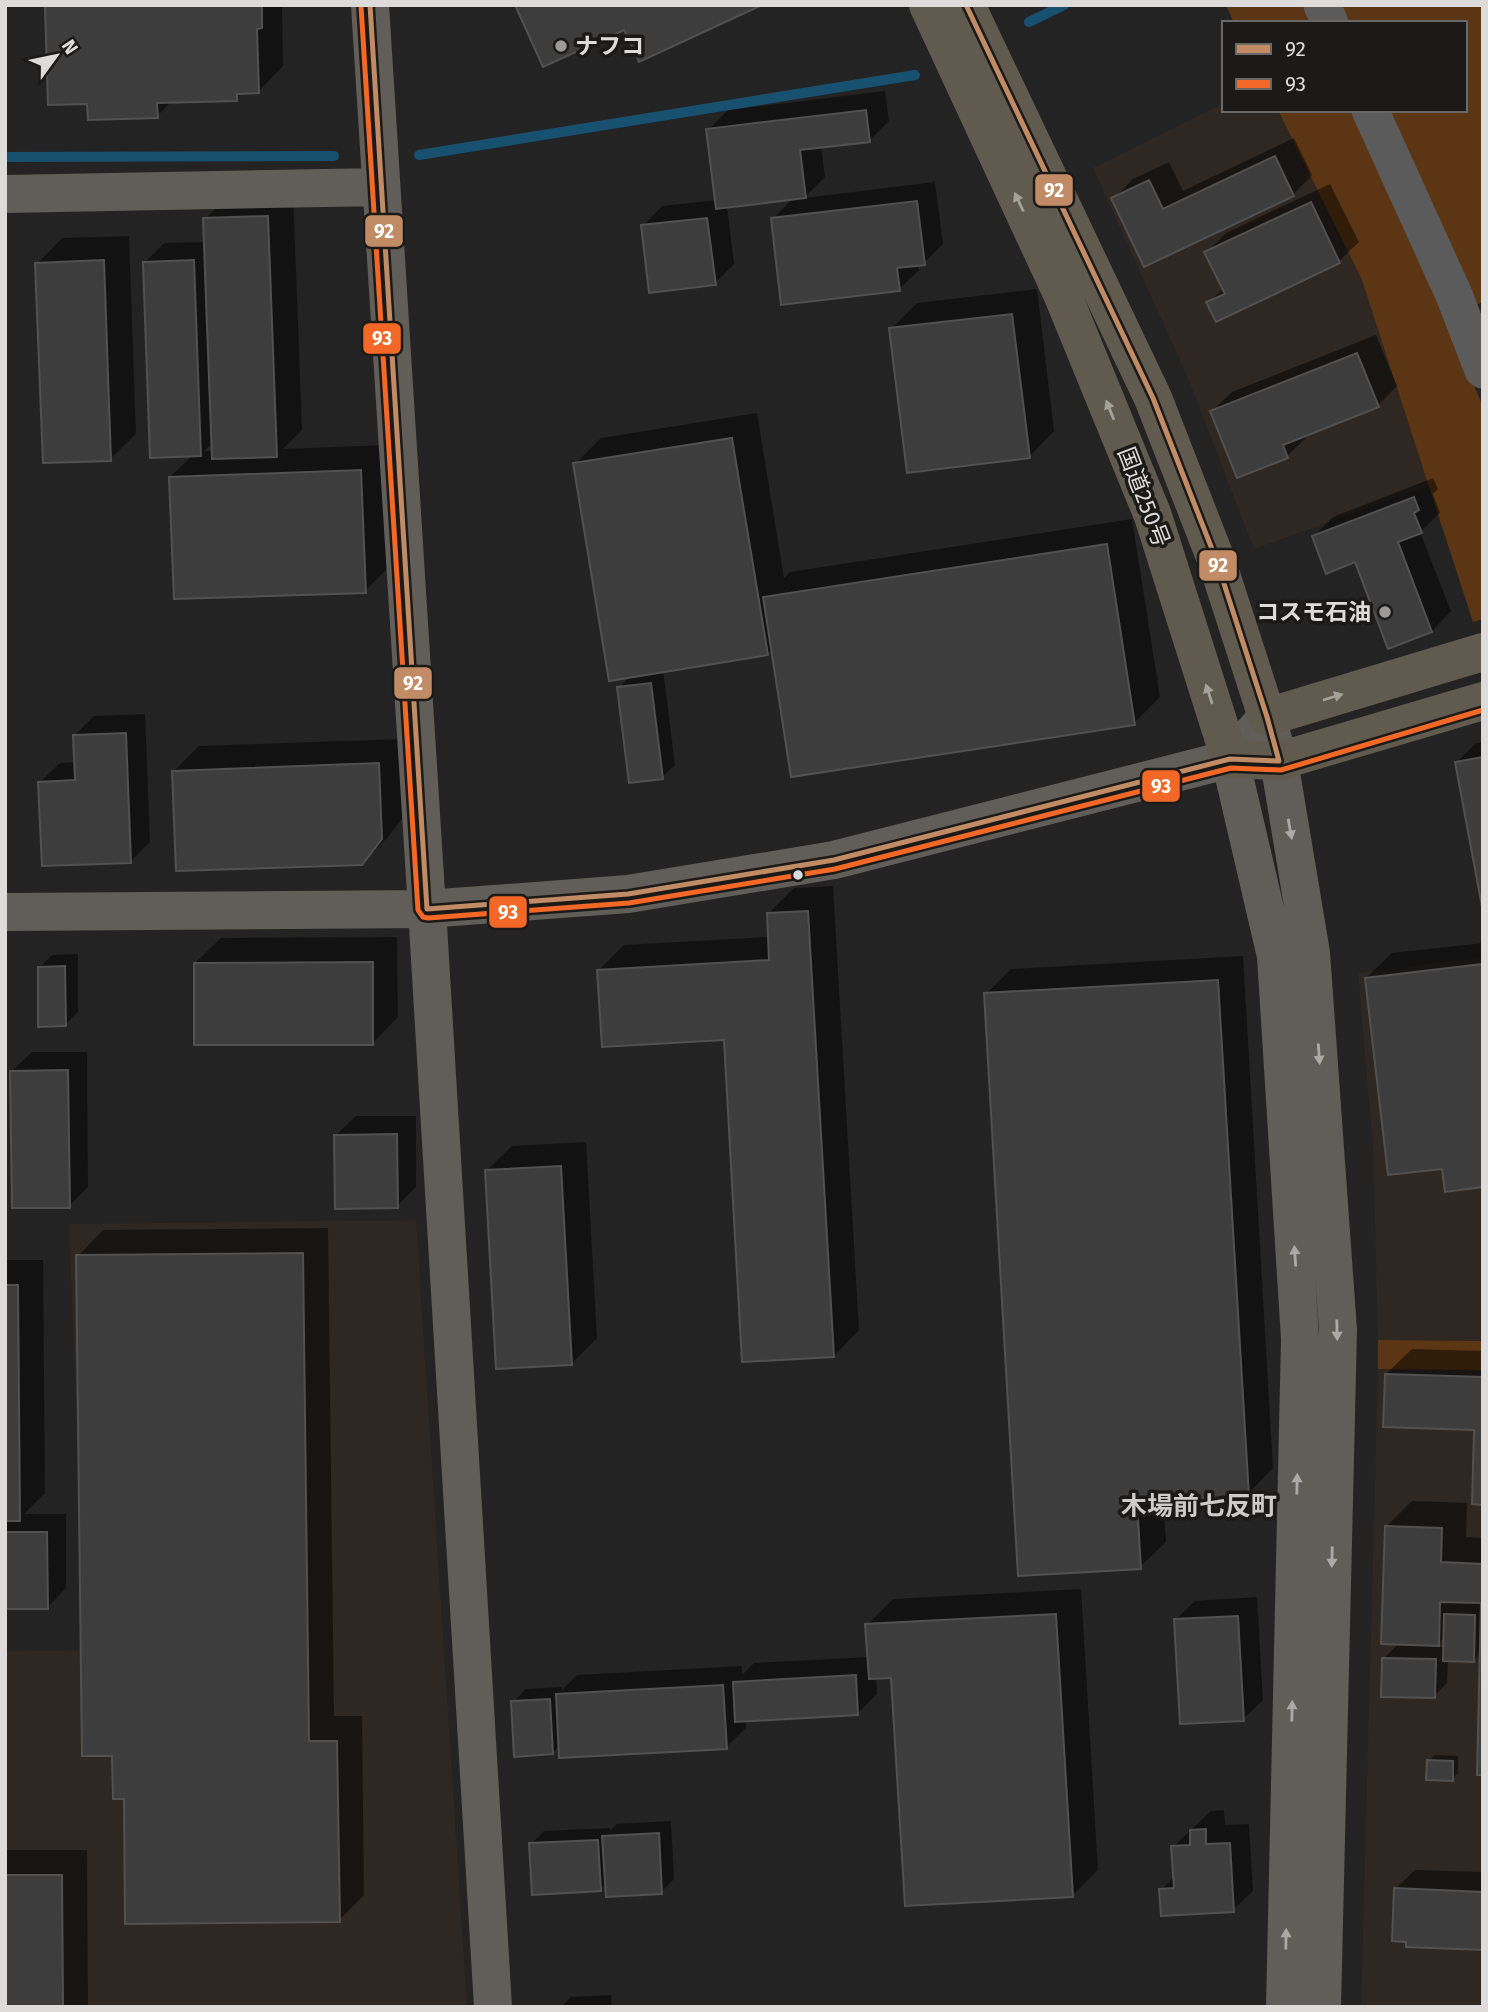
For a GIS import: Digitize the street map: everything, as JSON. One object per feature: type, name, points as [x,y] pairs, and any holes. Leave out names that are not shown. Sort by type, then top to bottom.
[{"type":"highway","name":"国道250号","points":[[928,5],[1063,296],[1153,516],[1230,759]]},
{"type":"highway","name":"国道250号","points":[[965,5],[1153,398],[1217,562],[1267,717]]},
{"type":"highway","points":[[1267,717],[1483,652]]},
{"type":"highway","points":[[1230,759],[1279,761],[1483,701]]},
{"type":"street","points":[[370,5],[493,2007]]},
{"type":"street","points":[[1322,5],[1329,21]]},
{"type":"street","points":[[1371,112],[1454,295],[1483,370]]},
{"type":"street","points":[[5,194],[381,187]]},
{"type":"street","points":[[5,912],[427,909],[628,894],[834,860],[1230,759],[1267,717]]},
{"type":"street","points":[[1267,717],[1279,761],[1311,953],[1338,1330],[1322,2007]]},
{"type":"street","points":[[1230,759],[1276,956],[1300,1339],[1284,2007]]},
{"type":"shaded area","points":[[1226,5],[1303,5],[1310,21],[1233,21]]},
{"type":"shaded area","points":[[1333,5],[1483,5],[1483,302],[1474,306],[1385,112],[1467,112],[1467,21],[1340,21]]},
{"type":"shaded area","points":[[1222,104],[1222,112],[1279,112],[1362,280],[1430,485],[1254,549],[1188,378],[1093,168]]},
{"type":"shaded area","points":[[1279,112],[1353,112],[1483,406],[1483,619],[1473,622],[1362,280]]},
{"type":"shaded area","points":[[1483,957],[1483,1341],[1378,1340],[1373,1147],[1358,973]]},
{"type":"shaded area","points":[[416,1220],[467,2007],[5,2007],[5,1651],[86,1650],[69,1224]]},
{"type":"shaded area","points":[[1378,1340],[1483,1341],[1483,1370],[1378,1369]]},
{"type":"shaded area","points":[[1378,1369],[1483,1370],[1483,2007],[1361,2007]]},
{"type":"building","points":[[262,5],[262,28],[257,29],[259,93],[237,94],[237,101],[157,103],[158,118],[88,120],[87,104],[48,105],[45,6]]},
{"type":"building","name":"ナフコ","points":[[515,5],[762,5],[639,62],[624,30],[543,67]]},
{"type":"building","points":[[866,110],[870,142],[800,150],[806,198],[716,209],[706,129]]},
{"type":"building","points":[[1275,156],[1294,196],[1144,267],[1111,198],[1149,180],[1163,209]]},
{"type":"building","points":[[917,201],[925,265],[897,268],[900,291],[781,305],[771,218]]},
{"type":"building","points":[[1311,202],[1340,263],[1216,322],[1206,302],[1225,294],[1204,252]]},
{"type":"building","points":[[268,216],[277,457],[212,459],[203,218]]},
{"type":"building","points":[[707,218],[716,285],[649,293],[641,225]]},
{"type":"building","points":[[104,260],[111,461],[43,463],[35,263]]},
{"type":"building","points":[[194,260],[201,456],[150,458],[143,262]]},
{"type":"building","points":[[1012,314],[1030,458],[907,473],[889,328]]},
{"type":"building","points":[[1357,353],[1379,407],[1283,445],[1288,458],[1237,478],[1210,411]]},
{"type":"building","points":[[732,438],[768,655],[609,681],[573,463]]},
{"type":"building","points":[[361,470],[366,593],[174,599],[169,477]]},
{"type":"building","points":[[1414,497],[1419,510],[1414,513],[1422,533],[1398,542],[1432,632],[1388,649],[1355,562],[1326,574],[1312,536]]},
{"type":"building","points":[[1107,544],[1135,725],[791,777],[763,597]]},
{"type":"building","points":[[651,683],[663,779],[629,783],[617,687]]},
{"type":"building","points":[[126,733],[131,863],[42,866],[38,782],[75,780],[73,735]]},
{"type":"building","points":[[1483,757],[1483,912],[1455,762]]},
{"type":"building","points":[[379,763],[382,839],[362,865],[176,871],[172,771]]},
{"type":"building","points":[[808,911],[834,1357],[742,1362],[724,1040],[602,1047],[597,970],[769,960],[767,913]]},
{"type":"building","points":[[373,962],[373,1045],[194,1045],[194,963]]},
{"type":"building","points":[[1483,964],[1483,1187],[1445,1192],[1442,1169],[1388,1175],[1365,978]]},
{"type":"building","points":[[65,966],[66,1026],[38,1027],[38,967]]},
{"type":"building","points":[[1218,980],[1249,1496],[1137,1502],[1141,1569],[1018,1576],[984,993]]},
{"type":"building","points":[[68,1070],[70,1208],[12,1208],[10,1071]]},
{"type":"building","points":[[397,1134],[398,1208],[335,1209],[334,1135]]},
{"type":"building","points":[[561,1166],[572,1365],[496,1369],[485,1170]]},
{"type":"building","points":[[303,1253],[309,1741],[337,1741],[340,1922],[125,1924],[124,1799],[113,1799],[112,1756],[82,1756],[76,1255]]},
{"type":"building","points":[[5,1285],[18,1285],[20,1521],[5,1521]]},
{"type":"building","points":[[1385,1374],[1483,1377],[1483,1505],[1472,1504],[1474,1430],[1383,1427]]},
{"type":"building","points":[[1385,1526],[1442,1528],[1441,1562],[1483,1564],[1483,1775],[1477,1775],[1481,1603],[1440,1602],[1439,1646],[1381,1644]]},
{"type":"building","points":[[5,1532],[47,1532],[48,1609],[5,1609]]},
{"type":"building","points":[[1056,1614],[1073,1897],[905,1906],[891,1678],[869,1679],[865,1624]]},
{"type":"building","points":[[1444,1614],[1475,1615],[1474,1662],[1443,1661]]},
{"type":"building","points":[[1238,1616],[1244,1721],[1180,1724],[1174,1619]]},
{"type":"building","points":[[1382,1658],[1436,1659],[1435,1698],[1381,1697]]},
{"type":"building","points":[[856,1675],[858,1715],[735,1722],[733,1682]]},
{"type":"building","points":[[723,1685],[727,1749],[559,1758],[556,1694]]},
{"type":"building","points":[[550,1699],[553,1754],[514,1757],[511,1701]]},
{"type":"building","points":[[1427,1760],[1453,1761],[1453,1781],[1426,1780]]},
{"type":"building","points":[[1206,1829],[1206,1844],[1230,1843],[1234,1912],[1161,1916],[1159,1889],[1174,1888],[1171,1846],[1190,1845],[1190,1830]]},
{"type":"building","points":[[659,1833],[662,1894],[606,1897],[602,1836]]},
{"type":"building","points":[[598,1840],[601,1891],[532,1895],[529,1843]]},
{"type":"building","points":[[5,1875],[62,1875],[63,2007],[5,2007]]},
{"type":"building","points":[[1394,1888],[1483,1892],[1483,1950],[1406,1947],[1406,1942],[1392,1941]]},
{"type":"waterway","points":[[1029,22],[1064,5]]},
{"type":"waterway","points":[[419,155],[915,75]]},
{"type":"waterway","points":[[5,157],[334,156]]},
{"type":"transit line","name":"92","points":[[370,5],[427,909]]},
{"type":"transit line","name":"92","points":[[966,5],[1153,398],[1217,562],[1279,761]]},
{"type":"transit line","name":"93","points":[[361,6],[418,910],[423,917],[629,903],[835,869],[1231,768],[1281,770],[1483,710]]},
{"type":"transit line","name":"92","points":[[427,909],[628,894],[834,860],[1230,759],[1279,761]]},
{"type":"place","name":"ナフコ","points":[[561,46]]},
{"type":"place","name":"コスモ石油","points":[[1385,612]]},
{"type":"district","name":"木場前七反町","points":[[1199,1506]]}]
